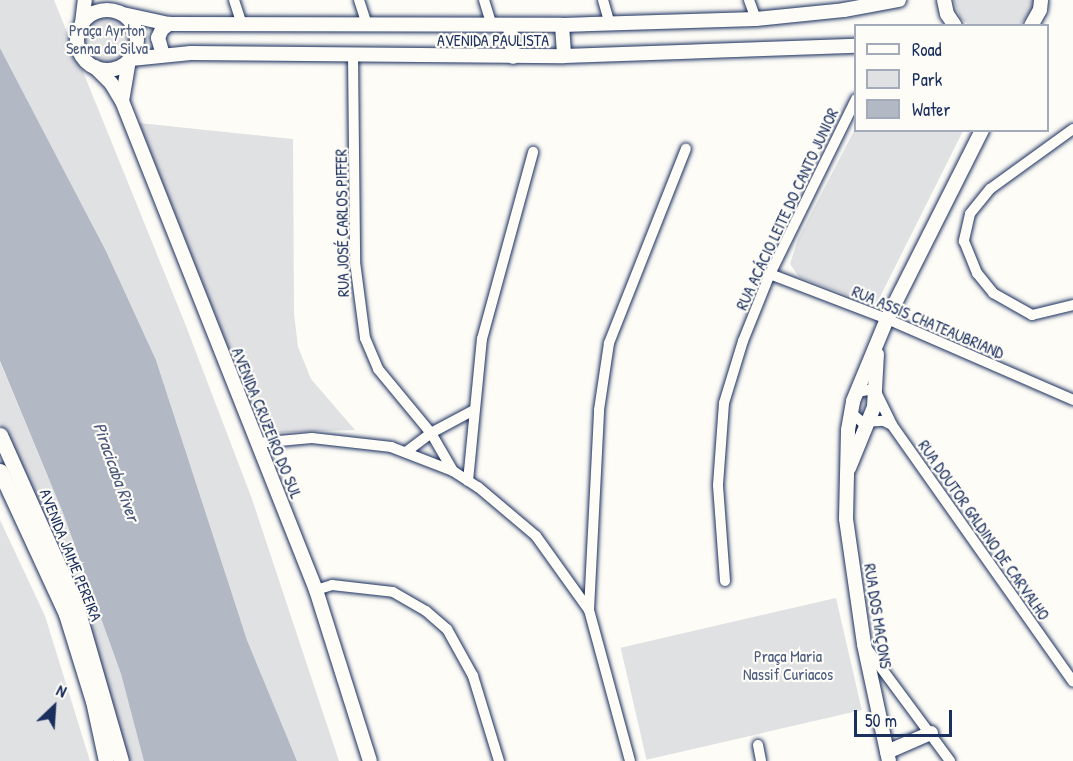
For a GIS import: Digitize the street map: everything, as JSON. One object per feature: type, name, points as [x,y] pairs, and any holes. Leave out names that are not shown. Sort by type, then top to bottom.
[{"type":"main road","name":"AVENIDA JAIME PEREIRA","points":[[0,435],[76,605],[121,761]]},
{"type":"main road","name":"AVENIDA JAIME PEREIRA","points":[[0,471],[66,614],[93,701],[106,761]]},
{"type":"street","points":[[85,0],[82,23],[78,32],[80,53],[95,68],[115,69],[130,60]]},
{"type":"street","points":[[98,0],[136,30],[136,50],[130,60],[122,101]]},
{"type":"street","points":[[234,0],[242,24]]},
{"type":"street","points":[[359,0],[367,25]]},
{"type":"street","points":[[484,0],[492,26]]},
{"type":"street","points":[[603,0],[610,24]]},
{"type":"street","points":[[749,0],[756,19]]},
{"type":"street","name":"AVENIDA PAULISTA","points":[[116,12],[169,24],[510,26],[756,19],[844,10],[899,0]]},
{"type":"street","points":[[944,0],[947,14],[954,24]]},
{"type":"street","points":[[1036,17],[1050,0]]},
{"type":"street","points":[[82,23],[94,12],[116,12]]},
{"type":"street","points":[[163,55],[158,38],[162,29],[169,24]]},
{"type":"street","points":[[562,25],[564,56]]},
{"type":"street","points":[[510,26],[513,57]]},
{"type":"street","name":"AVENIDA PAULISTA","points":[[130,60],[163,55],[513,57],[854,46]]},
{"type":"street","name":"RUA JOSÉ CARLOS PIFFER","points":[[353,55],[355,262],[364,338],[378,369],[431,433],[453,471]]},
{"type":"street","name":"AVENIDA CRUZEIRO DO SUL","points":[[95,68],[111,83],[122,101],[316,590],[370,761]]},
{"type":"street","name":"RUA ACÁCIO LEITE DO CANTO JUNIOR","points":[[725,581],[718,485],[724,403],[742,341],[770,273],[854,101]]},
{"type":"street","points":[[1073,129],[990,189],[970,214],[964,241],[977,273],[993,293],[1032,315],[1073,305]]},
{"type":"street","name":"RUA DOS MAÇONS","points":[[888,757],[864,645],[846,519],[850,413],[887,319],[981,132]]},
{"type":"street","points":[[630,761],[589,610],[599,410],[609,343],[627,291],[686,149]]},
{"type":"street","points":[[468,481],[482,339],[533,152]]},
{"type":"street","name":"RUA ASSIS CHATEAUBRIAND","points":[[770,273],[887,319],[1073,400]]},
{"type":"street","name":"RUA DOS MAÇONS","points":[[846,475],[877,394],[877,349]]},
{"type":"street","points":[[857,392],[868,390],[877,394]]},
{"type":"street","name":"RUA DOUTOR GALDINO DE CARVALHO","points":[[877,394],[892,425],[1073,682]]},
{"type":"street","points":[[406,452],[431,433],[474,410]]},
{"type":"street","points":[[850,413],[856,419],[884,421],[892,425]]},
{"type":"street","points":[[257,443],[312,438],[348,441],[406,452],[453,471],[536,536],[589,610]]},
{"type":"street","points":[[316,590],[332,585],[393,592],[426,611],[447,629],[473,676],[499,761]]},
{"type":"street","points":[[864,645],[950,761]]},
{"type":"street","points":[[888,757],[931,733]]},
{"type":"street","points":[[758,745],[761,761]]},
{"type":"green space","points":[[0,0],[54,0],[186,326],[252,499],[339,761],[297,761],[247,640],[156,360],[106,251],[0,48]]},
{"type":"green space","points":[[953,0],[1035,0],[1032,10],[1021,24],[968,24],[961,19]]},
{"type":"green space","name":"Praça Ayrton Senna da Silva","points":[[102,14],[112,14],[122,18],[129,25],[133,40],[129,55],[122,62],[112,66],[102,66],[92,62],[85,55],[81,45],[81,35],[85,25],[92,18]]},
{"type":"green space","points":[[139,123],[293,139],[294,314],[298,347],[311,379],[355,430],[262,433]]},
{"type":"green space","points":[[854,131],[962,132],[877,303],[872,304],[799,277],[790,264],[798,239]]},
{"type":"green space","points":[[0,362],[63,513],[121,674],[145,761],[129,761],[81,604],[0,423]]},
{"type":"green space","points":[[0,520],[45,616],[90,761],[0,761]]},
{"type":"green space","name":"Praça Maria Nassif Curiacos","points":[[836,598],[862,710],[647,760],[621,648]]},
{"type":"water","name":"Piracicaba River","points":[[0,48],[106,251],[156,360],[247,640],[297,761],[144,761],[121,674],[63,513],[0,361]]}]
